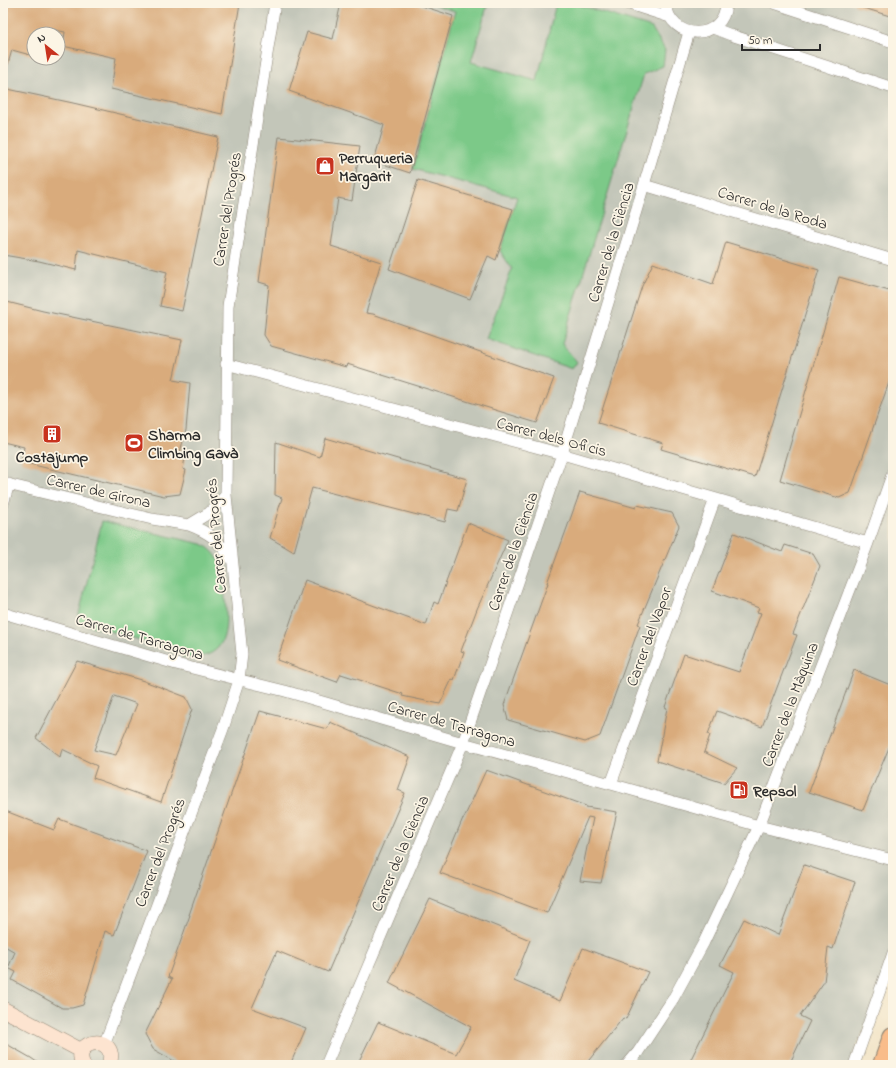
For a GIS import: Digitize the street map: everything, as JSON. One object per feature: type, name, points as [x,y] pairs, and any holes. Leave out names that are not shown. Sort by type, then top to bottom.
[{"type":"highway","points":[[883,1065],[893,1037]]},
{"type":"street","name":"Carrer del Progrés","points":[[104,1044],[223,729],[239,680],[242,654],[226,495],[226,364],[228,306],[275,3]]},
{"type":"street","points":[[626,3],[670,17]]},
{"type":"street","points":[[666,3],[670,17],[676,26],[689,32],[697,33],[707,31],[721,21],[726,9],[726,3]]},
{"type":"street","points":[[774,3],[893,42]]},
{"type":"street","points":[[713,28],[893,88]]},
{"type":"street","name":"Carrer de la Ciència","points":[[326,1065],[463,743],[562,454],[689,32]]},
{"type":"street","name":"Carrer de la Roda","points":[[644,185],[893,260]]},
{"type":"street","name":"Carrer dels Oficis","points":[[226,364],[562,454],[868,542]]},
{"type":"street","name":"Carrer de la Màquina","points":[[627,1065],[638,1052],[677,992],[704,942],[759,826],[868,542],[893,472]]},
{"type":"street","points":[[3,504],[6,484]]},
{"type":"street","name":"Carrer de Girona","points":[[6,484],[152,518],[189,524],[207,532],[216,539],[232,560]]},
{"type":"street","points":[[189,524],[209,513],[226,495]]},
{"type":"street","name":"Carrer del Vapor","points":[[611,784],[715,499]]},
{"type":"street","name":"Carrer de Tarragona","points":[[3,613],[176,664],[292,693],[463,743],[759,826],[893,860]]},
{"type":"street","points":[[854,1065],[893,953]]},
{"type":"street","points":[[3,1009],[82,1058],[86,1046],[97,1042],[104,1044],[110,1052],[111,1058],[109,1065]]},
{"type":"shaded area","points":[[3,3],[893,3],[893,965],[849,1065],[3,1065]]},
{"type":"green space","points":[[427,3],[488,3],[471,62],[537,81],[556,3],[573,3],[652,28],[665,50],[663,66],[644,74],[562,344],[577,362],[572,369],[486,339],[512,269],[500,251],[517,197],[413,169],[455,11]]},
{"type":"green space","points":[[102,521],[202,544],[215,554],[223,574],[226,611],[225,633],[222,642],[216,649],[209,654],[198,657],[183,657],[183,652],[77,622]]},
{"type":"building","points":[[3,3],[240,3],[222,114],[111,89],[116,58],[66,47],[66,26],[26,26],[26,54],[12,50],[5,74],[3,74]]},
{"type":"building","points":[[341,3],[413,3],[453,16],[410,173],[374,161],[384,125],[289,91],[307,32],[333,39]]},
{"type":"building","points":[[854,3],[893,3],[893,17],[854,5]]},
{"type":"building","points":[[3,88],[218,137],[182,311],[160,306],[167,272],[78,250],[76,270],[39,261],[3,255]]},
{"type":"building","points":[[279,137],[360,146],[352,201],[338,198],[331,246],[381,262],[366,313],[373,314],[554,378],[537,423],[347,364],[346,367],[271,346],[264,335],[269,285],[259,282]]},
{"type":"building","points":[[418,180],[513,209],[496,260],[488,256],[470,299],[389,269]]},
{"type":"building","points":[[726,242],[819,270],[755,477],[661,449],[663,443],[598,423],[642,286],[653,263],[713,284]]},
{"type":"building","points":[[839,277],[893,292],[893,371],[850,493],[839,498],[780,480]]},
{"type":"building","points":[[3,301],[43,311],[182,340],[173,380],[190,383],[186,430],[179,456],[185,458],[183,469],[186,470],[180,494],[164,496],[21,462],[24,447],[3,442]]},
{"type":"building","points":[[325,438],[467,479],[458,511],[448,509],[445,522],[312,488],[294,552],[270,538],[282,498],[275,495],[276,442],[320,457]]},
{"type":"building","points":[[580,492],[636,508],[637,505],[672,513],[679,526],[638,624],[640,625],[600,736],[585,742],[508,720],[504,705]]},
{"type":"building","points":[[468,523],[508,540],[477,609],[461,651],[464,652],[454,680],[452,679],[440,704],[402,696],[403,694],[341,674],[337,682],[277,660],[305,580],[426,625],[434,602],[438,604]]},
{"type":"building","points":[[734,533],[782,552],[785,545],[813,554],[820,566],[793,634],[797,635],[762,727],[717,711],[708,734],[710,735],[704,752],[737,768],[724,783],[657,761],[667,708],[665,707],[684,654],[739,672],[761,613],[757,612],[759,608],[712,591]]},
{"type":"building","points":[[77,661],[144,681],[186,697],[192,709],[161,802],[93,778],[97,766],[62,749],[60,757],[36,738]],"holes":[[[114,696],[137,704],[116,755],[94,750]]]},
{"type":"building","points":[[854,670],[893,686],[893,738],[863,810],[809,792]]},
{"type":"building","points":[[260,711],[327,729],[330,722],[410,757],[398,790],[405,793],[328,972],[277,951],[252,1008],[306,1028],[290,1065],[181,1065],[153,1049],[145,1034],[172,979],[168,977]]},
{"type":"building","points":[[486,770],[586,807],[617,812],[601,883],[580,881],[593,818],[588,817],[547,913],[440,873],[463,818]]},
{"type":"building","points":[[3,810],[54,830],[59,819],[147,851],[114,935],[105,931],[83,1005],[72,1008],[62,1008],[12,980],[16,972],[8,968],[15,952],[3,945]]},
{"type":"building","points":[[804,865],[855,882],[833,949],[828,947],[824,982],[800,1016],[810,1021],[789,1065],[688,1065],[734,972],[720,965],[744,919],[778,935]]},
{"type":"building","points":[[430,899],[530,940],[514,981],[560,1001],[583,948],[648,972],[626,1019],[623,1018],[585,1065],[357,1065],[378,1022],[456,1054],[471,1027],[389,983]]},
{"type":"building","points":[[3,1042],[31,1058],[41,1065],[3,1065]]},
{"type":"place","name":"Perruqueria Margarit","points":[[325,166]]},
{"type":"place","name":"Costajump","points":[[52,434]]},
{"type":"place","name":"Sharma Climbing Gavà","points":[[134,443]]},
{"type":"place","name":"Repsol","points":[[739,790]]}]
